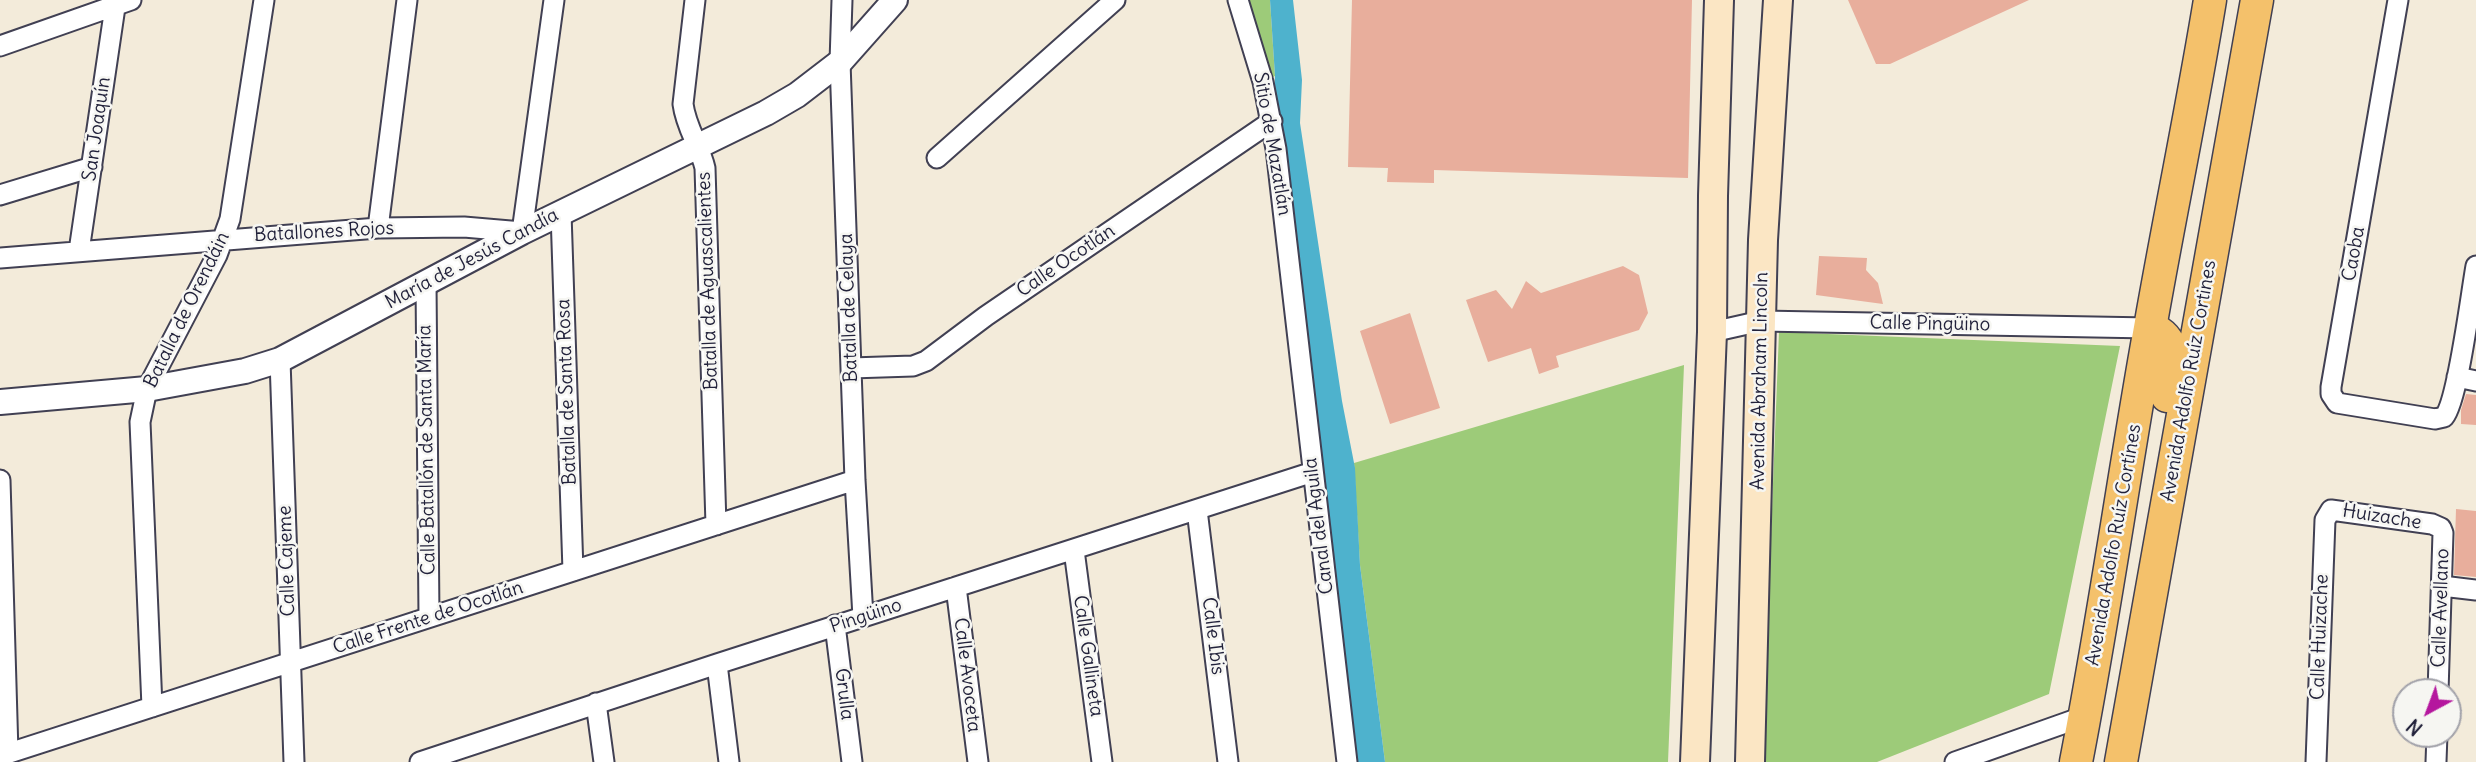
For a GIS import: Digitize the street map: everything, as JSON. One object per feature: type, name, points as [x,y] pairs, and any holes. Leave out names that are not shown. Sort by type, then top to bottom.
[{"type":"main road","points":[[1695,762],[1712,332],[1719,0]]},
{"type":"main road","name":"Avenida Abraham Lincoln","points":[[1750,762],[1763,240],[1778,0]]},
{"type":"main road","points":[[2174,461],[2166,444],[2164,424],[2172,349],[2165,337],[2150,328],[2210,0]]},
{"type":"main road","name":"Avenida Adolfo Ruíz Cortines","points":[[2121,762],[2257,0]]},
{"type":"main road","name":"Avenida Adolfo Ruíz Cortínes","points":[[2076,762],[2150,328]]},
{"type":"street","name":"Batalla de Orendáin","points":[[152,707],[140,422],[147,389],[208,275],[224,239],[234,198],[264,0]]},
{"type":"street","points":[[378,228],[407,0]]},
{"type":"street","points":[[522,232],[554,0]]},
{"type":"street","name":"Batalla de Aguascalientes","points":[[695,0],[682,104],[684,118],[698,144],[705,169],[716,525]]},
{"type":"street","name":"Batalla de Celaya","points":[[842,0],[840,61],[855,480],[863,617]]},
{"type":"street","name":"María de Jesús Candía","points":[[0,402],[147,389],[245,371],[279,360],[522,232],[766,113],[797,95],[840,61],[895,0]]},
{"type":"street","points":[[937,158],[1115,0]]},
{"type":"street","name":"Sitio de Mazatlán","points":[[1238,0],[1272,121],[1294,290]]},
{"type":"street","name":"Caoba","points":[[2398,0],[2331,394],[2337,403],[2345,406],[2440,419],[2444,417],[2467,379]]},
{"type":"street","points":[[0,46],[123,3]]},
{"type":"street","name":"San Joaquín","points":[[79,251],[123,3]]},
{"type":"street","name":"Calle Ocotlán","points":[[851,368],[912,366],[926,360],[986,316],[1272,121]]},
{"type":"street","points":[[0,195],[92,167]]},
{"type":"street","name":"Batalla de Santa Rosa","points":[[561,213],[573,571]]},
{"type":"street","name":"Batallones Rojos","points":[[0,258],[378,228],[464,227],[522,232]]},
{"type":"street","points":[[2467,379],[2476,266]]},
{"type":"street","name":"Calle Batallón de Santa María","points":[[425,283],[429,617]]},
{"type":"street","name":"Canal del Aguila","points":[[1294,290],[1312,472],[1347,762]]},
{"type":"street","name":"Calle Pingüino","points":[[1712,332],[1761,321],[2150,328]]},
{"type":"street","name":"Calle Cajeme","points":[[279,360],[294,762]]},
{"type":"street","name":"Pingüino","points":[[421,762],[469,754],[596,703],[1312,472]]},
{"type":"street","points":[[0,480],[4,755]]},
{"type":"street","name":"Calle Frente de Ocotlán","points":[[4,755],[855,480]]},
{"type":"street","name":"Huizache","points":[[2327,512],[2334,509],[2437,526]]},
{"type":"street","name":"Calle Ibis","points":[[1197,510],[1228,762]]},
{"type":"street","name":"Calle Huizache","points":[[2316,762],[2327,512]]},
{"type":"street","name":"Calle Avellano","points":[[2437,526],[2443,533],[2439,678]]},
{"type":"street","name":"Calle Gallineta","points":[[1074,550],[1102,762]]},
{"type":"street","points":[[2442,586],[2476,590]]},
{"type":"street","name":"Calle Avoceta","points":[[956,587],[978,762]]},
{"type":"street","name":"Grulla","points":[[835,625],[852,762]]},
{"type":"street","points":[[717,664],[729,762]]},
{"type":"street","points":[[596,703],[604,762]]},
{"type":"street","points":[[1955,762],[2085,716]]},
{"type":"green space","points":[[1238,0],[1270,0],[1275,76],[1263,82]]},
{"type":"green space","points":[[1779,332],[2120,346],[2049,694],[1877,762],[1762,762]]},
{"type":"green space","points":[[1684,365],[1668,762],[1385,762],[1360,565],[1354,463]]},
{"type":"water","points":[[1270,0],[1293,0],[1302,80],[1300,123],[1342,401],[1355,468],[1360,565],[1385,762],[1347,762],[1272,121],[1275,76]]},
{"type":"building","points":[[1352,0],[1692,0],[1688,178],[1434,170],[1434,183],[1387,182],[1388,168],[1348,167]]},
{"type":"building","points":[[1848,0],[2029,0],[1890,64],[1876,64]]},
{"type":"building","points":[[1819,256],[1867,258],[1866,270],[1878,283],[1883,304],[1816,295]]},
{"type":"building","points":[[1623,266],[1639,275],[1648,313],[1639,330],[1556,356],[1559,367],[1539,374],[1531,348],[1488,362],[1466,300],[1496,290],[1512,309],[1526,281],[1541,293]]},
{"type":"building","points":[[1410,313],[1440,408],[1390,424],[1360,331]]},
{"type":"building","points":[[2466,394],[2476,395],[2476,425],[2461,424],[2461,410]]},
{"type":"building","points":[[2456,509],[2476,511],[2476,577],[2454,575]]}]
